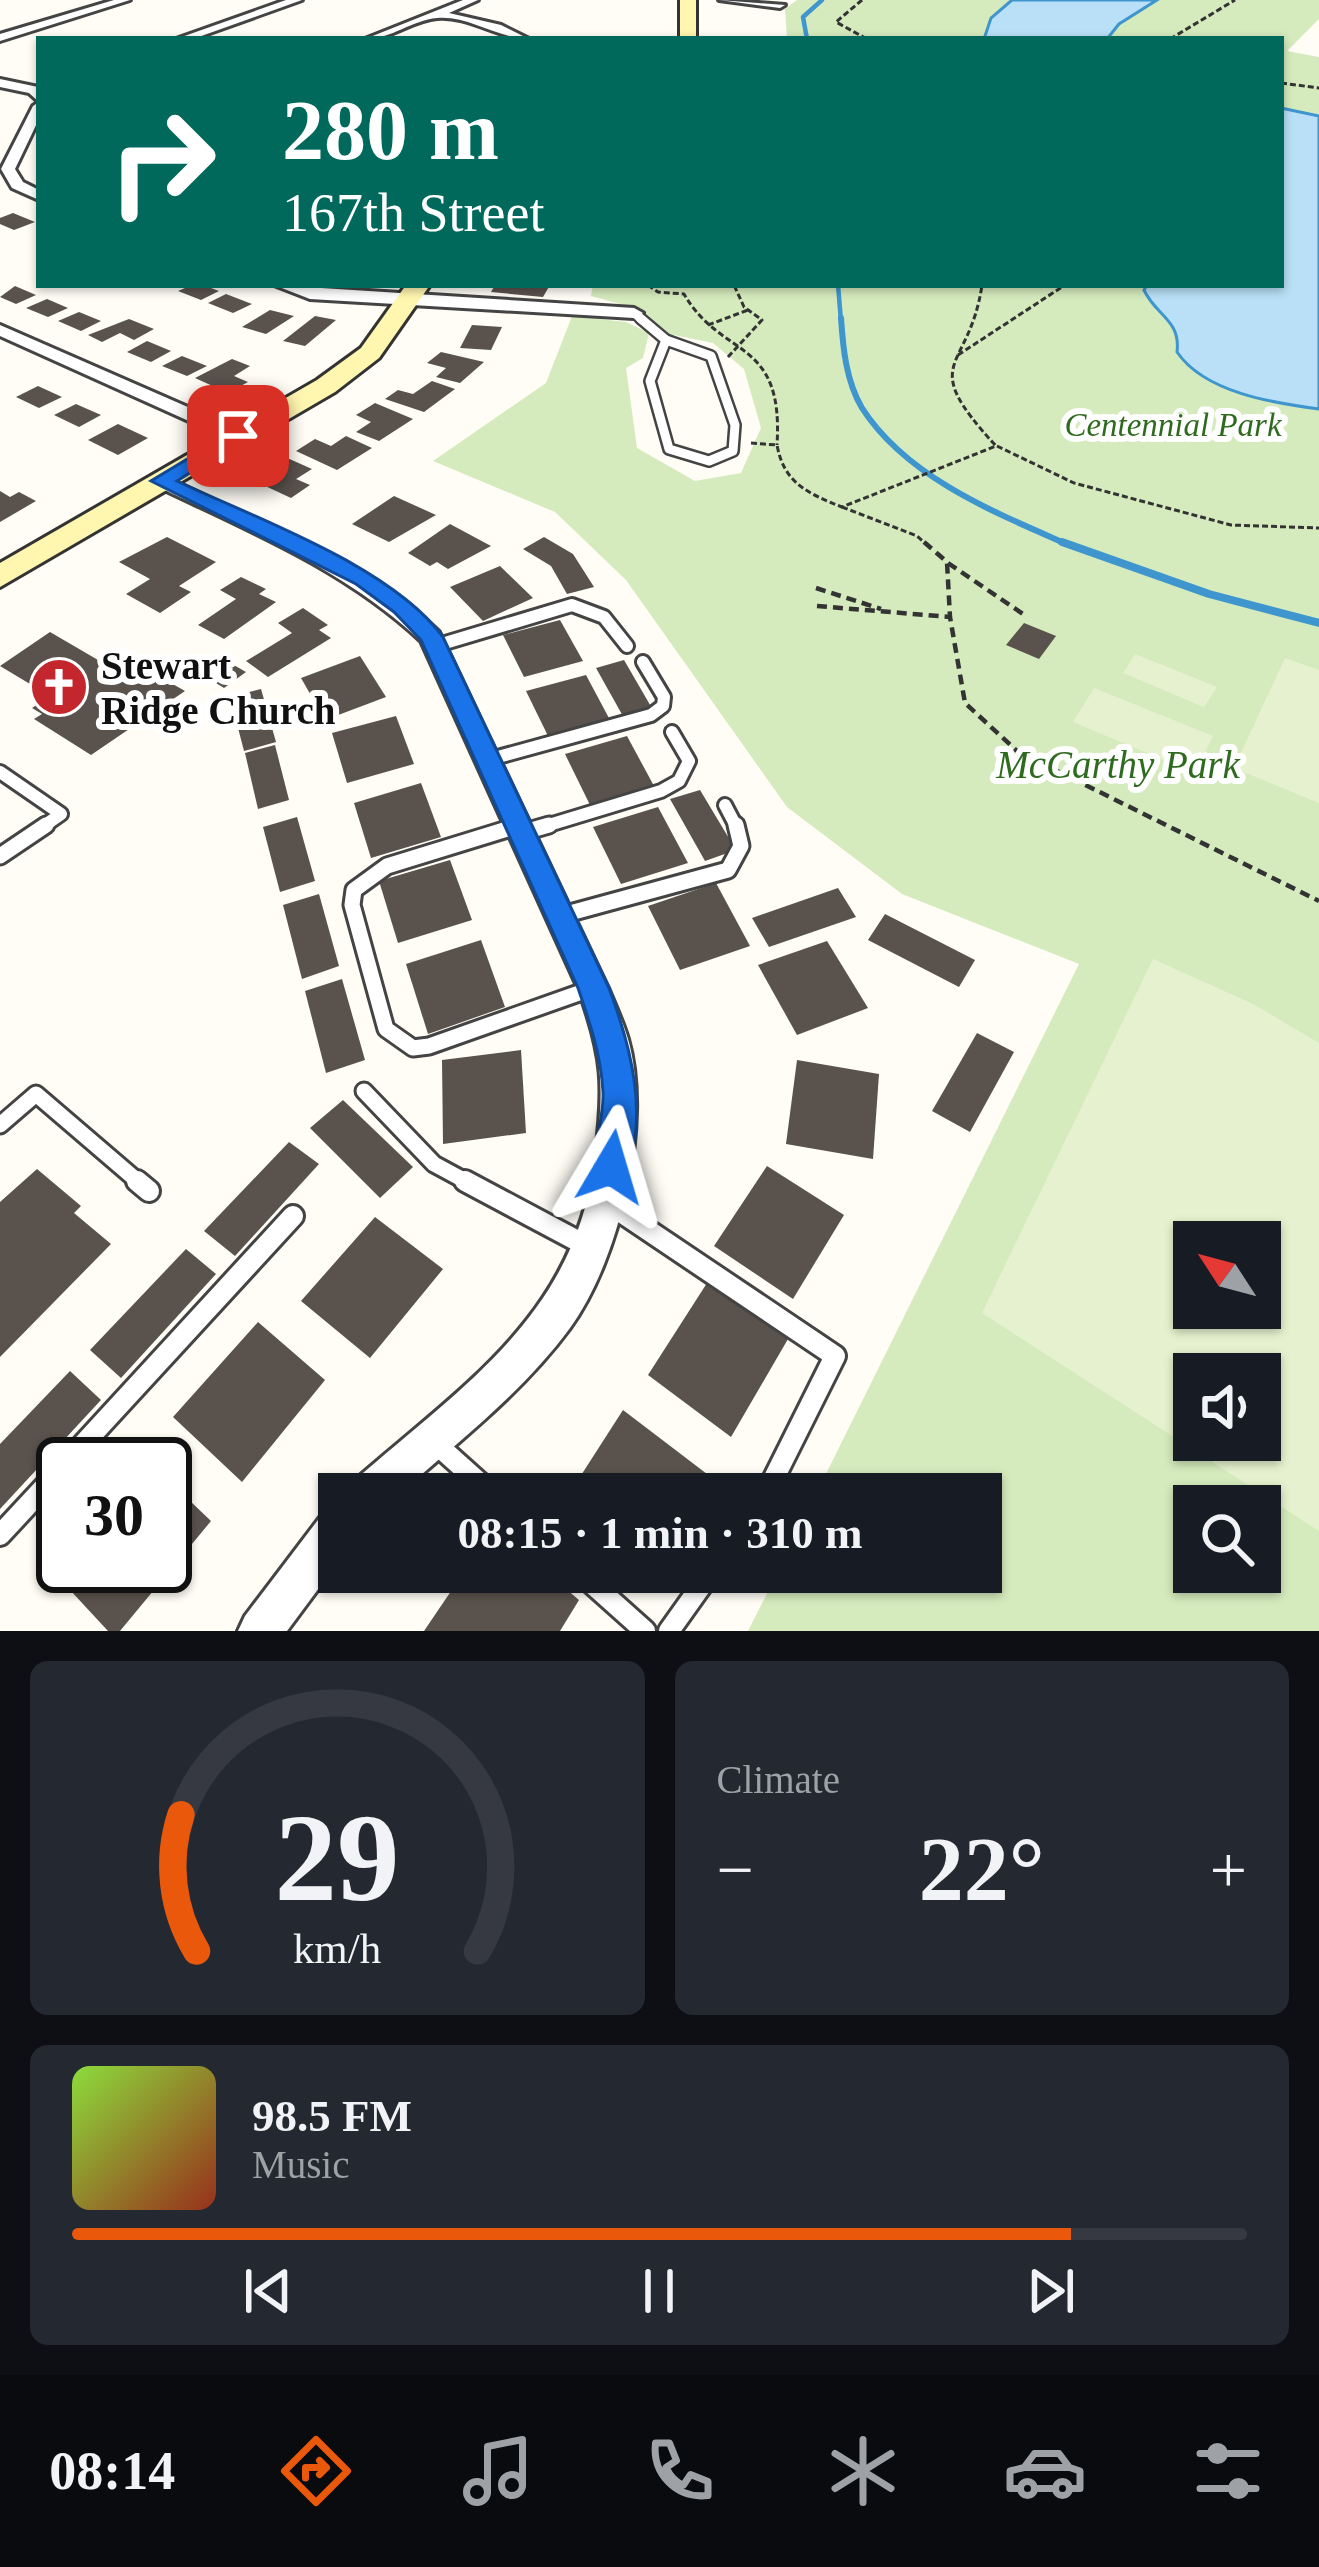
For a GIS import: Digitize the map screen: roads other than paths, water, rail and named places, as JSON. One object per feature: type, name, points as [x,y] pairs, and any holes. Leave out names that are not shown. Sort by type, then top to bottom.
[{"type":"street","points":[[0,38],[125,0]]},
{"type":"street","points":[[191,36],[297,0]]},
{"type":"street","points":[[378,36],[473,0]]},
{"type":"street","points":[[688,0],[688,36]]},
{"type":"street","points":[[724,0],[781,4]]},
{"type":"street","points":[[438,14],[516,36]]},
{"type":"street","points":[[0,83],[36,94]]},
{"type":"street","points":[[36,100],[8,169],[17,184],[36,194]]},
{"type":"street","points":[[15,154],[36,152]]},
{"type":"street","points":[[291,288],[310,294],[413,292],[634,313]]},
{"type":"street","points":[[0,577],[326,386],[370,353],[413,292]]},
{"type":"street","points":[[0,330],[238,436]]},
{"type":"street","points":[[161,481],[364,579],[402,607],[435,646],[613,1041],[620,1097],[607,1202],[592,1248],[558,1314],[496,1383],[392,1473]]},
{"type":"street","points":[[260,1631],[318,1555]]},
{"type":"lane","points":[[634,313],[666,340],[711,356],[734,424],[733,451],[709,460],[668,448],[650,381],[666,340]]},
{"type":"lane","points":[[435,646],[572,605],[604,616],[627,646]]},
{"type":"lane","points":[[488,760],[651,715],[663,706],[664,697],[643,662]]},
{"type":"lane","points":[[593,988],[413,1048],[386,1029],[352,905],[354,890],[387,866],[661,791],[679,781],[689,761],[672,732]]},
{"type":"lane","points":[[0,772],[61,814],[0,856]]},
{"type":"lane","points":[[560,916],[728,869],[742,857],[744,841],[725,805]]},
{"type":"lane","points":[[364,1091],[434,1165],[592,1248]]},
{"type":"lane","points":[[0,1125],[36,1094],[149,1191]]},
{"type":"lane","points":[[607,1202],[835,1355],[776,1473]]},
{"type":"lane","points":[[90,1437],[293,1216]]},
{"type":"lane","points":[[430,1438],[469,1473]]},
{"type":"lane","points":[[0,1535],[36,1496]]},
{"type":"lane","points":[[602,1593],[645,1631]]},
{"type":"lane","points":[[669,1631],[696,1593]]},
{"type":"water","points":[[1012,0],[1157,0],[1119,24],[1109,36],[985,36],[991,18]]},
{"type":"water","points":[[1284,109],[1319,116],[1319,409],[1242,394],[1205,377],[1177,352],[1175,332],[1144,290],[1284,288]]},
{"type":"waterway","points":[[806,36],[803,17],[822,0]]},
{"type":"waterway","points":[[838,288],[841,321]]},
{"type":"waterway","points":[[841,318],[852,387],[881,433],[955,491],[1063,542]]},
{"type":"waterway","points":[[1063,542],[1209,594],[1319,623]]},
{"type":"waterway","points":[[1063,542],[1069,545]]},
{"type":"place","name":"Stewart Ridge Church","points":[[59,687]]},
{"type":"park label","name":"Centennial Park","points":[[1173,424]]},
{"type":"park label","name":"McCarthy Park","points":[[1118,764]]}]
